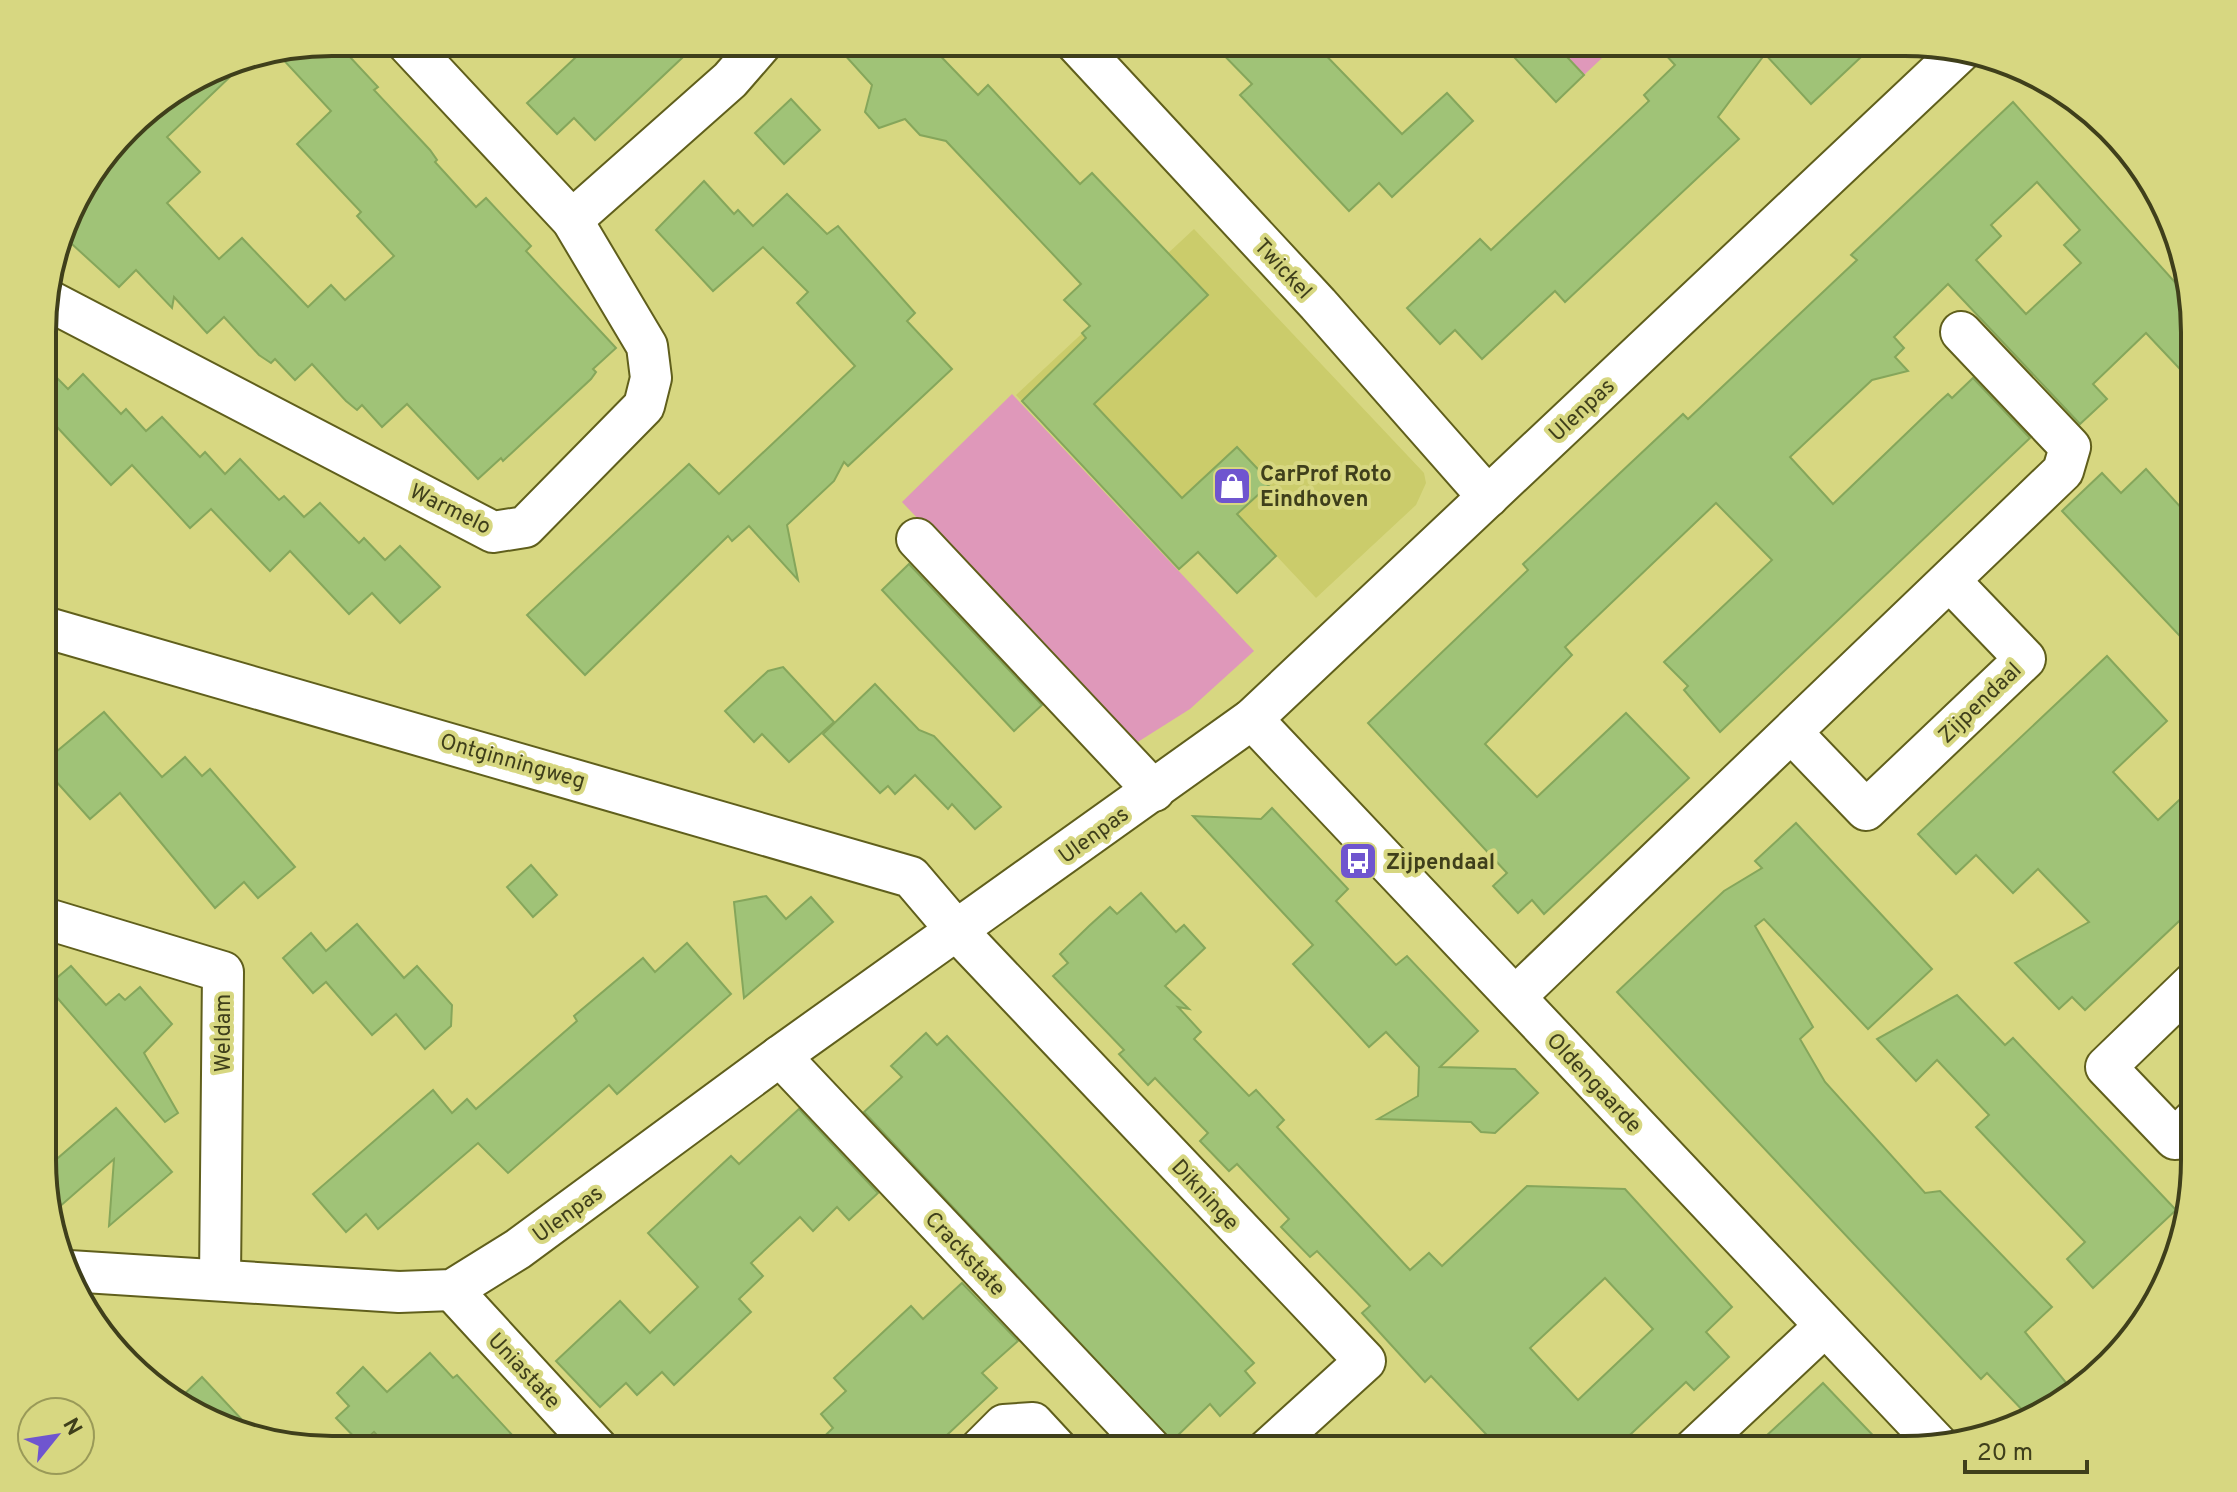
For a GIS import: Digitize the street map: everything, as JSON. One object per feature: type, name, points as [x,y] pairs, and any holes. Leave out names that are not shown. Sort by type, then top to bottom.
[{"type":"street","name":"Warmelo","points":[[57,305],[493,532],[525,527],[644,406],[651,378],[647,346],[572,220],[419,56]]},
{"type":"street","points":[[572,220],[730,80],[751,56]]},
{"type":"street","name":"Twickel","points":[[1088,56],[1318,304],[1488,497]]},
{"type":"street","name":"Ulenpas","points":[[80,1272],[399,1292],[452,1290],[518,1249],[780,1056],[1252,719],[1951,60]]},
{"type":"street","points":[[1515,997],[2063,471],[2070,447],[1961,332]]},
{"type":"street","points":[[917,539],[1154,791]]},
{"type":"street","name":"Zijpendaal","points":[[1792,733],[1866,810],[2025,659],[1950,581]]},
{"type":"street","name":"Ontginningweg","points":[[56,630],[911,877],[957,931]]},
{"type":"street","name":"Oldengaarde","points":[[1252,719],[1928,1434]]},
{"type":"street","name":"Weldam","points":[[56,922],[223,972],[220,1279]]},
{"type":"street","name":"Dikninge","points":[[957,931],[1365,1361],[1283,1435]]},
{"type":"street","points":[[2180,996],[2106,1067],[2175,1139],[2180,1134]]},
{"type":"street","name":"Crackstate","points":[[780,1056],[1138,1435]]},
{"type":"street","name":"Uniastate","points":[[452,1290],[586,1436]]},
{"type":"street","points":[[1709,1435],[1825,1326]]},
{"type":"street","points":[[993,1436],[1004,1425],[1033,1423],[1045,1436]]},
{"type":"shaded area","points":[[1566,56],[1604,56],[1584,75]]},
{"type":"shaded area","points":[[1194,229],[1424,473],[1426,483],[1416,505],[1316,598],[1237,514],[1179,569],[1016,395]]},
{"type":"shaded area","points":[[1012,394],[1254,651],[1190,709],[1133,745],[902,502]]},
{"type":"building","points":[[349,56],[378,87],[374,90],[430,150],[437,160],[435,162],[476,207],[486,198],[531,246],[526,251],[616,348],[593,369],[596,372],[591,379],[503,461],[501,458],[478,479],[407,404],[382,427],[362,405],[357,410],[346,401],[312,364],[295,380],[275,359],[271,363],[259,355],[224,317],[207,333],[174,297],[172,308],[136,270],[119,287],[71,243],[93,194],[124,150],[150,124],[179,103],[210,84],[231,76],[167,137],[200,172],[167,203],[219,259],[242,238],[308,307],[331,285],[345,300],[394,256],[357,216],[361,212],[297,144],[331,111],[284,60]]},
{"type":"building","points":[[577,56],[684,56],[595,140],[574,118],[557,134],[527,103]]},
{"type":"building","points":[[846,56],[940,56],[978,95],[988,85],[1080,184],[1092,173],[1208,295],[1094,404],[1182,498],[1237,447],[1271,483],[1237,514],[1276,556],[1237,593],[1198,552],[1179,569],[1022,401],[1086,338],[1082,333],[1090,326],[1064,300],[1081,284],[946,141],[920,135],[905,119],[879,128],[865,112],[872,85]]},
{"type":"building","points":[[1225,56],[1327,56],[1402,134],[1447,93],[1473,121],[1392,197],[1379,183],[1349,211],[1240,95],[1252,84]]},
{"type":"building","points":[[1513,56],[1566,56],[1584,75],[1556,102]]},
{"type":"building","points":[[1667,56],[1764,56],[1718,117],[1739,139],[1565,302],[1555,291],[1482,359],[1455,330],[1440,344],[1407,308],[1480,239],[1491,250],[1649,101],[1644,95],[1675,65]]},
{"type":"building","points":[[1767,56],[1862,56],[1811,104]]},
{"type":"building","points":[[791,99],[820,130],[784,164],[755,133]]},
{"type":"building","points":[[2013,102],[2177,284],[2180,369],[2146,333],[2093,384],[2107,399],[2080,424],[1948,284],[1894,337],[1904,348],[1895,357],[1908,371],[1872,380],[1790,457],[1833,504],[1948,394],[1952,398],[1973,378],[2030,438],[1720,732],[1684,690],[1688,686],[1664,662],[1772,560],[1716,503],[1565,647],[1572,655],[1485,744],[1537,797],[1626,713],[1689,778],[1544,914],[1532,900],[1518,913],[1493,886],[1507,873],[1368,723],[1528,570],[1523,564],[1683,414],[1688,419],[1857,260],[1851,255]],"holes":[[[2037,182],[2080,230],[2064,245],[2081,263],[2026,314],[1976,260],[2001,236],[1991,225]]]},
{"type":"building","points":[[704,181],[734,214],[738,210],[753,226],[787,194],[827,234],[838,226],[915,313],[907,321],[952,369],[848,466],[844,462],[834,481],[787,525],[798,580],[749,526],[732,541],[728,536],[585,675],[527,615],[689,464],[719,494],[855,366],[797,303],[808,292],[763,247],[713,291],[656,230]]},
{"type":"building","points":[[83,374],[121,414],[126,409],[146,431],[162,417],[200,457],[205,452],[225,474],[240,459],[279,500],[284,496],[304,517],[320,503],[359,543],[364,538],[385,560],[400,546],[440,587],[400,623],[372,593],[349,614],[290,551],[270,571],[211,509],[190,528],[132,465],[111,485],[56,426],[56,377],[68,389]]},
{"type":"building","points":[[2146,469],[2180,507],[2180,636],[2062,511],[2102,473],[2121,493]]},
{"type":"building","points":[[909,564],[1042,705],[1014,731],[882,590]]},
{"type":"building","points":[[2107,656],[2167,721],[2113,772],[2158,820],[2180,799],[2180,920],[2085,1010],[2072,997],[2059,1009],[2015,963],[2089,922],[2038,869],[2013,893],[1976,855],[1956,874],[1918,834]]},
{"type":"building","points":[[783,667],[834,722],[789,762],[762,734],[754,742],[725,711],[768,671]]},
{"type":"building","points":[[875,684],[919,730],[934,736],[1001,807],[975,829],[952,804],[948,809],[915,775],[895,794],[888,786],[880,793],[823,734]]},
{"type":"building","points":[[104,712],[162,777],[185,757],[202,776],[210,769],[295,867],[258,898],[244,882],[215,908],[120,793],[90,819],[56,781],[56,752]]},
{"type":"building","points":[[1272,808],[1348,889],[1336,901],[1396,965],[1407,956],[1478,1031],[1440,1067],[1515,1069],[1538,1093],[1495,1133],[1481,1132],[1471,1122],[1378,1119],[1418,1096],[1419,1067],[1386,1032],[1369,1047],[1293,964],[1313,945],[1193,816],[1261,819]]},
{"type":"building","points":[[1796,823],[1932,969],[1868,1029],[1764,919],[1755,926],[1813,1027],[1800,1039],[1825,1082],[1925,1193],[1940,1191],[2052,1307],[2025,1332],[2067,1383],[2043,1399],[2022,1410],[1987,1373],[1981,1379],[1617,992],[1724,891],[1762,868],[1755,861]]},
{"type":"building","points":[[531,865],[557,895],[533,917],[507,887]]},
{"type":"building","points":[[1141,893],[1176,932],[1184,925],[1205,948],[1165,986],[1189,1009],[1178,1007],[1201,1032],[1194,1039],[1249,1096],[1256,1090],[1284,1120],[1277,1127],[1410,1270],[1429,1253],[1442,1266],[1527,1186],[1625,1189],[1732,1307],[1706,1332],[1729,1357],[1694,1390],[1686,1382],[1630,1435],[1487,1435],[1431,1376],[1425,1382],[1362,1313],[1370,1306],[1317,1251],[1310,1257],[1281,1227],[1289,1219],[1237,1164],[1229,1171],[1200,1141],[1208,1133],[1155,1078],[1148,1085],[1119,1054],[1124,1050],[1053,976],[1068,963],[1060,954],[1110,907],[1117,914]],"holes":[[[1605,1278],[1653,1329],[1578,1400],[1530,1348]]]},
{"type":"building","points":[[766,896],[786,919],[811,897],[833,922],[744,998],[734,902]]},
{"type":"building","points":[[357,924],[404,978],[417,966],[452,1005],[451,1026],[425,1049],[396,1014],[372,1035],[326,982],[313,993],[283,958],[311,933],[326,951]]},
{"type":"building","points":[[687,943],[731,994],[617,1094],[609,1085],[508,1173],[478,1143],[378,1229],[366,1214],[346,1232],[313,1194],[433,1090],[452,1113],[467,1099],[476,1109],[577,1021],[574,1016],[643,958],[655,972]]},
{"type":"building","points":[[71,966],[106,1005],[119,994],[125,1000],[140,987],[172,1024],[144,1053],[178,1113],[165,1122],[56,996],[56,978]]},
{"type":"building","points":[[1957,995],[2005,1045],[2013,1038],[2176,1210],[2093,1288],[2067,1259],[2085,1242],[1976,1127],[1989,1115],[1937,1060],[1916,1081],[1877,1039]]},
{"type":"building","points":[[926,1033],[937,1045],[947,1036],[1254,1363],[1245,1371],[1255,1383],[1220,1416],[1210,1404],[1178,1435],[1167,1435],[864,1112],[902,1077],[891,1066]]},
{"type":"building","points":[[116,1108],[172,1172],[109,1226],[114,1159],[60,1206],[56,1160]]},
{"type":"building","points":[[799,1109],[878,1193],[849,1220],[837,1207],[813,1231],[800,1217],[751,1263],[763,1276],[739,1299],[751,1312],[674,1385],[662,1372],[637,1395],[626,1383],[600,1407],[556,1361],[620,1301],[650,1333],[698,1287],[648,1233],[731,1156],[739,1164]]},
{"type":"building","points":[[962,1283],[1018,1341],[982,1373],[997,1388],[946,1436],[825,1436],[833,1428],[821,1414],[846,1391],[834,1378],[911,1306],[923,1319]]},
{"type":"building","points":[[430,1353],[453,1378],[457,1375],[513,1436],[378,1436],[374,1432],[370,1436],[353,1436],[336,1418],[349,1406],[337,1393],[363,1367],[387,1392]]},
{"type":"building","points":[[202,1377],[243,1421],[210,1408],[185,1393]]},
{"type":"building","points":[[1823,1383],[1873,1435],[1767,1435]]},
{"type":"place","name":"CarProf Roto Eindhoven","points":[[1232,486]]},
{"type":"place","name":"Zijpendaal","points":[[1358,861]]}]
